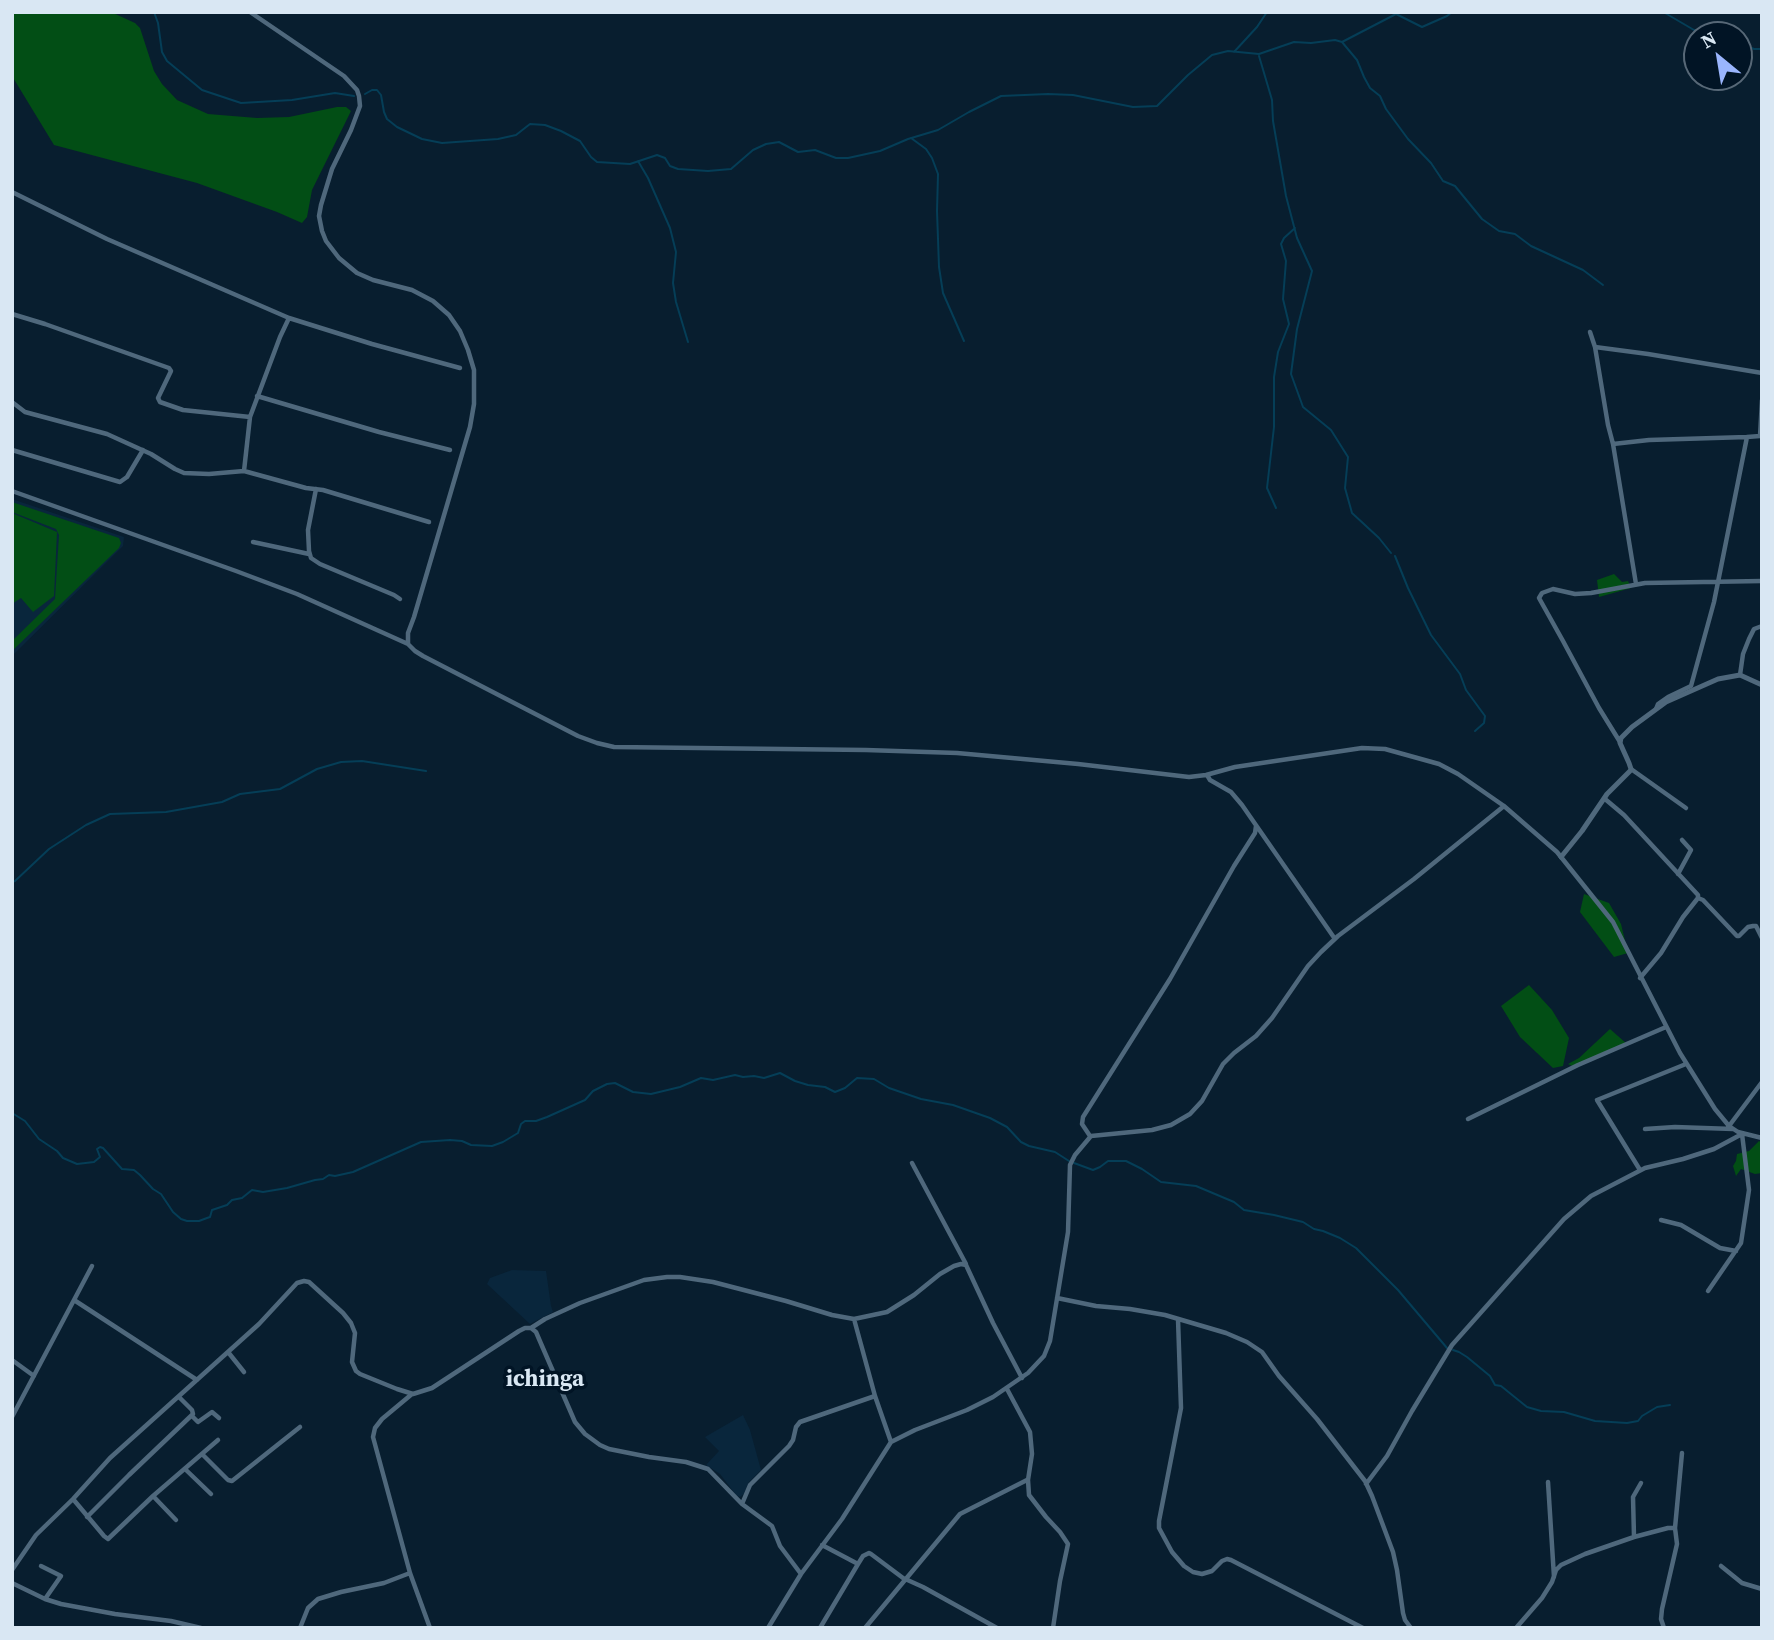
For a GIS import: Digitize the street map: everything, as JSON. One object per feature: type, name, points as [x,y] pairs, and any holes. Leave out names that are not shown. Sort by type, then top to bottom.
[{"type":"street","points":[[250,12],[344,76],[357,90],[360,106],[332,169],[321,205],[319,216],[326,241],[339,258],[357,273],[412,290],[433,301],[449,315],[460,331],[474,370],[474,404],[470,427],[408,633],[408,644]]},
{"type":"street","points":[[12,192],[107,239],[289,318],[460,368]]},
{"type":"street","points":[[12,314],[169,368],[171,371],[158,398],[160,402],[183,410],[250,417]]},
{"type":"street","points":[[244,471],[250,417],[289,318]]},
{"type":"street","points":[[1590,332],[1613,444],[1636,584]]},
{"type":"street","points":[[1595,347],[1762,373]]},
{"type":"street","points":[[257,396],[450,450]]},
{"type":"street","points":[[1613,444],[1760,436],[1762,400]]},
{"type":"street","points":[[12,402],[25,412],[107,434],[143,450],[176,470],[209,474],[244,471],[429,522]]},
{"type":"street","points":[[1655,710],[1658,704],[1668,697],[1691,686],[1718,583],[1747,437]]},
{"type":"street","points":[[12,450],[120,482],[127,477],[143,450]]},
{"type":"street","points":[[316,489],[307,530],[311,558],[320,565],[400,599]]},
{"type":"street","points":[[12,491],[309,599],[408,644],[423,656],[578,736],[614,747],[957,753],[1189,777],[1235,767],[1362,748],[1385,749],[1446,766],[1504,806],[1561,857],[1608,915],[1686,1064],[1715,1109],[1732,1128],[1742,1134],[1762,1138]]},
{"type":"street","points":[[253,542],[309,554]]},
{"type":"street","points":[[1686,808],[1631,769],[1620,743],[1539,598],[1542,593],[1553,589],[1586,594],[1636,584],[1762,581]]},
{"type":"street","points":[[1740,675],[1743,654],[1752,633],[1754,629],[1762,626]]},
{"type":"street","points":[[1620,743],[1620,738],[1655,710],[1674,698],[1718,679],[1740,675],[1762,685]]},
{"type":"street","points":[[1561,857],[1607,794],[1631,769]]},
{"type":"street","points":[[1207,775],[1210,780],[1236,797],[1335,939]]},
{"type":"street","points":[[1605,799],[1624,815],[1698,898],[1737,936],[1748,927],[1756,926],[1762,938]]},
{"type":"street","points":[[768,1628],[801,1574],[891,1442],[1007,1389],[1046,1353],[1068,1232],[1071,1162],[1090,1136],[1152,1130],[1171,1125],[1190,1114],[1202,1101],[1223,1065],[1256,1035],[1284,1002],[1308,966],[1335,939],[1504,806]]},
{"type":"street","points":[[1090,1136],[1082,1124],[1083,1117],[1170,979],[1255,833],[1255,826]]},
{"type":"street","points":[[1678,874],[1691,850],[1682,840]]},
{"type":"street","points":[[1640,978],[1661,953],[1698,898]]},
{"type":"street","points":[[1468,1119],[1578,1065],[1666,1027]]},
{"type":"street","points":[[1640,1171],[1597,1100],[1686,1064]]},
{"type":"street","points":[[1732,1128],[1762,1082]]},
{"type":"street","points":[[1645,1129],[1732,1128]]},
{"type":"street","points":[[1367,1484],[1387,1456],[1458,1338],[1577,1206],[1640,1171],[1659,1163],[1714,1149],[1742,1134]]},
{"type":"street","points":[[1708,1291],[1741,1244],[1749,1190],[1742,1134]]},
{"type":"street","points":[[912,1163],[962,1255],[1022,1378]]},
{"type":"street","points":[[1661,1220],[1681,1225],[1720,1248],[1736,1251]]},
{"type":"street","points":[[430,1628],[410,1573],[373,1437],[375,1428],[382,1419],[413,1394],[427,1390],[525,1328],[531,1328],[580,1303],[644,1280],[680,1277],[713,1282],[854,1320],[887,1312],[954,1266],[962,1255]]},
{"type":"street","points":[[954,1266],[966,1265]]},
{"type":"street","points":[[12,1417],[92,1266]]},
{"type":"street","points":[[12,1570],[36,1535],[110,1458],[259,1324],[297,1283],[304,1280],[309,1282],[343,1313],[351,1324],[355,1333],[352,1362],[356,1371],[413,1394]]},
{"type":"street","points":[[1057,1298],[1178,1319],[1226,1333],[1262,1352],[1367,1484],[1397,1570],[1402,1613],[1412,1628]]},
{"type":"street","points":[[74,1300],[197,1380]]},
{"type":"street","points":[[1178,1319],[1181,1408],[1159,1521],[1159,1528],[1172,1552],[1184,1566],[1202,1574],[1212,1571],[1227,1559],[1231,1560],[1363,1628]]},
{"type":"street","points":[[854,1320],[891,1442]]},
{"type":"street","points":[[531,1328],[537,1335],[575,1422],[585,1434],[609,1449],[686,1462],[708,1469],[742,1504],[772,1526],[780,1546],[801,1574]]},
{"type":"street","points":[[228,1352],[244,1372]]},
{"type":"street","points":[[12,1360],[34,1376]]},
{"type":"street","points":[[1007,1389],[1030,1432],[1032,1454],[1028,1491],[1068,1544],[1053,1628]]},
{"type":"street","points":[[742,1504],[750,1485],[789,1446],[800,1422],[876,1395]]},
{"type":"street","points":[[87,1517],[192,1416],[192,1410],[178,1397]]},
{"type":"street","points":[[192,1416],[198,1422],[211,1412],[219,1418]]},
{"type":"street","points":[[202,1454],[232,1481],[300,1427]]},
{"type":"street","points":[[73,1499],[108,1539],[218,1440]]},
{"type":"street","points":[[1664,1628],[1662,1609],[1677,1544],[1675,1528],[1682,1453]]},
{"type":"street","points":[[185,1469],[211,1494]]},
{"type":"street","points":[[865,1628],[960,1514],[1028,1480]]},
{"type":"street","points":[[1548,1482],[1554,1578]]},
{"type":"street","points":[[1634,1537],[1633,1497],[1641,1483]]},
{"type":"street","points":[[153,1496],[176,1520]]},
{"type":"street","points":[[1516,1628],[1542,1598],[1556,1570],[1566,1562],[1634,1537],[1675,1528]]},
{"type":"street","points":[[822,1545],[858,1564]]},
{"type":"street","points":[[820,1628],[863,1556],[872,1554],[906,1579],[996,1628]]},
{"type":"street","points":[[41,1566],[61,1576],[46,1599]]},
{"type":"street","points":[[1721,1566],[1742,1583],[1762,1589]]},
{"type":"street","points":[[300,1628],[308,1608],[318,1600],[384,1583],[410,1573]]},
{"type":"street","points":[[12,1583],[46,1599],[71,1606],[150,1617],[201,1628]]},
{"type":"shaded area","points":[[12,499],[124,537],[123,546],[12,656]]},
{"type":"shaded area","points":[[512,1270],[546,1271],[553,1312],[530,1324],[487,1284],[490,1278]]},
{"type":"shaded area","points":[[743,1415],[761,1470],[749,1482],[740,1497],[720,1474],[706,1465],[719,1451],[705,1437]]},
{"type":"green space","points":[[12,12],[111,12],[135,23],[140,28],[154,71],[162,84],[177,100],[208,114],[257,118],[289,117],[346,107],[351,111],[312,190],[307,217],[302,223],[197,183],[54,145],[12,76]]},
{"type":"green space","points":[[12,502],[119,538],[121,543],[119,548],[12,651],[12,641],[55,599],[59,535],[56,529],[12,512]]},
{"type":"green space","points":[[12,513],[57,532],[54,596],[33,612],[21,598],[12,604]]},
{"type":"green space","points":[[1614,574],[1622,582],[1628,581],[1631,588],[1599,597],[1597,580]]},
{"type":"green space","points":[[1584,894],[1609,903],[1621,924],[1628,953],[1614,957],[1580,912]]},
{"type":"green space","points":[[1529,985],[1552,1010],[1569,1038],[1563,1066],[1553,1068],[1520,1037],[1501,1006]]},
{"type":"green space","points":[[1610,1029],[1627,1044],[1574,1067],[1568,1064],[1579,1058]]},
{"type":"green space","points":[[1759,1141],[1762,1143],[1762,1173],[1755,1174],[1741,1169],[1736,1176],[1733,1166],[1737,1154],[1749,1151]]},
{"type":"waterway","points":[[154,12],[162,52],[167,61],[202,90],[241,103],[292,100],[335,93],[354,96]]},
{"type":"waterway","points":[[1234,52],[1267,12]]},
{"type":"waterway","points":[[365,94],[377,90],[381,95],[387,119],[422,139],[442,143],[498,139],[516,135],[530,124],[545,125],[580,141],[597,162],[630,164],[657,155],[678,169],[708,171],[731,169],[753,150],[779,142],[798,152],[815,150],[836,158],[880,151],[938,130],[1001,96],[1073,95],[1133,107],[1157,106],[1212,55],[1228,51],[1259,54],[1294,42],[1342,42],[1396,14],[1422,27],[1452,12]]},
{"type":"waterway","points":[[1661,12],[1683,24]]},
{"type":"waterway","points":[[1342,42],[1357,60],[1370,88],[1380,96],[1408,139],[1431,163],[1443,181],[1455,186],[1482,219],[1499,231],[1515,234],[1531,246],[1583,270],[1603,285]]},
{"type":"waterway","points":[[1753,49],[1762,49]]},
{"type":"waterway","points":[[1259,56],[1272,100],[1286,196],[1297,238],[1312,271],[1297,329],[1291,374],[1303,407],[1331,430],[1348,457],[1345,488],[1352,513],[1391,553]]},
{"type":"waterway","points":[[911,138],[926,149],[938,174],[939,267],[943,293],[964,341]]},
{"type":"waterway","points":[[638,161],[670,228],[676,252],[673,283],[688,342]]},
{"type":"waterway","points":[[1276,508],[1267,488],[1274,427],[1274,377],[1278,352],[1289,324],[1283,299],[1286,261],[1281,244],[1295,228]]},
{"type":"waterway","points":[[1395,556],[1431,635],[1460,674],[1466,690],[1485,716],[1484,723],[1475,731]]},
{"type":"waterway","points":[[12,882],[49,849],[86,825],[110,814],[166,812],[222,802],[240,794],[280,789],[317,769],[341,762],[362,761],[426,771]]},
{"type":"waterway","points":[[12,1113],[25,1121],[39,1139],[63,1158],[77,1164],[94,1162],[100,1157],[97,1149],[103,1148],[122,1169],[134,1170],[140,1175],[161,1194],[173,1212],[187,1221],[210,1217],[212,1210],[242,1198],[252,1190],[263,1192],[287,1188],[329,1175],[353,1172],[421,1142],[450,1140],[492,1146],[518,1133],[525,1121],[547,1117],[585,1100],[593,1091],[615,1083],[633,1092],[651,1094],[680,1087],[701,1078],[713,1080],[735,1075],[764,1078],[780,1073],[795,1081],[825,1087],[835,1092],[857,1078],[874,1079],[889,1088],[921,1099],[953,1105],[990,1118],[1007,1127],[1021,1142],[1055,1152],[1069,1161]]},
{"type":"waterway","points":[[1074,1163],[1093,1170],[1108,1161],[1126,1161],[1161,1182],[1196,1186],[1234,1202],[1244,1210],[1303,1222],[1340,1238],[1356,1248],[1398,1290],[1447,1348]]},
{"type":"waterway","points":[[1453,1350],[1467,1357],[1490,1376],[1495,1385],[1501,1386],[1527,1407],[1541,1411],[1564,1412],[1595,1421],[1627,1423],[1638,1421],[1657,1407],[1670,1405]]},
{"type":"district","name":"ichinga","points":[[545,1380]]}]
